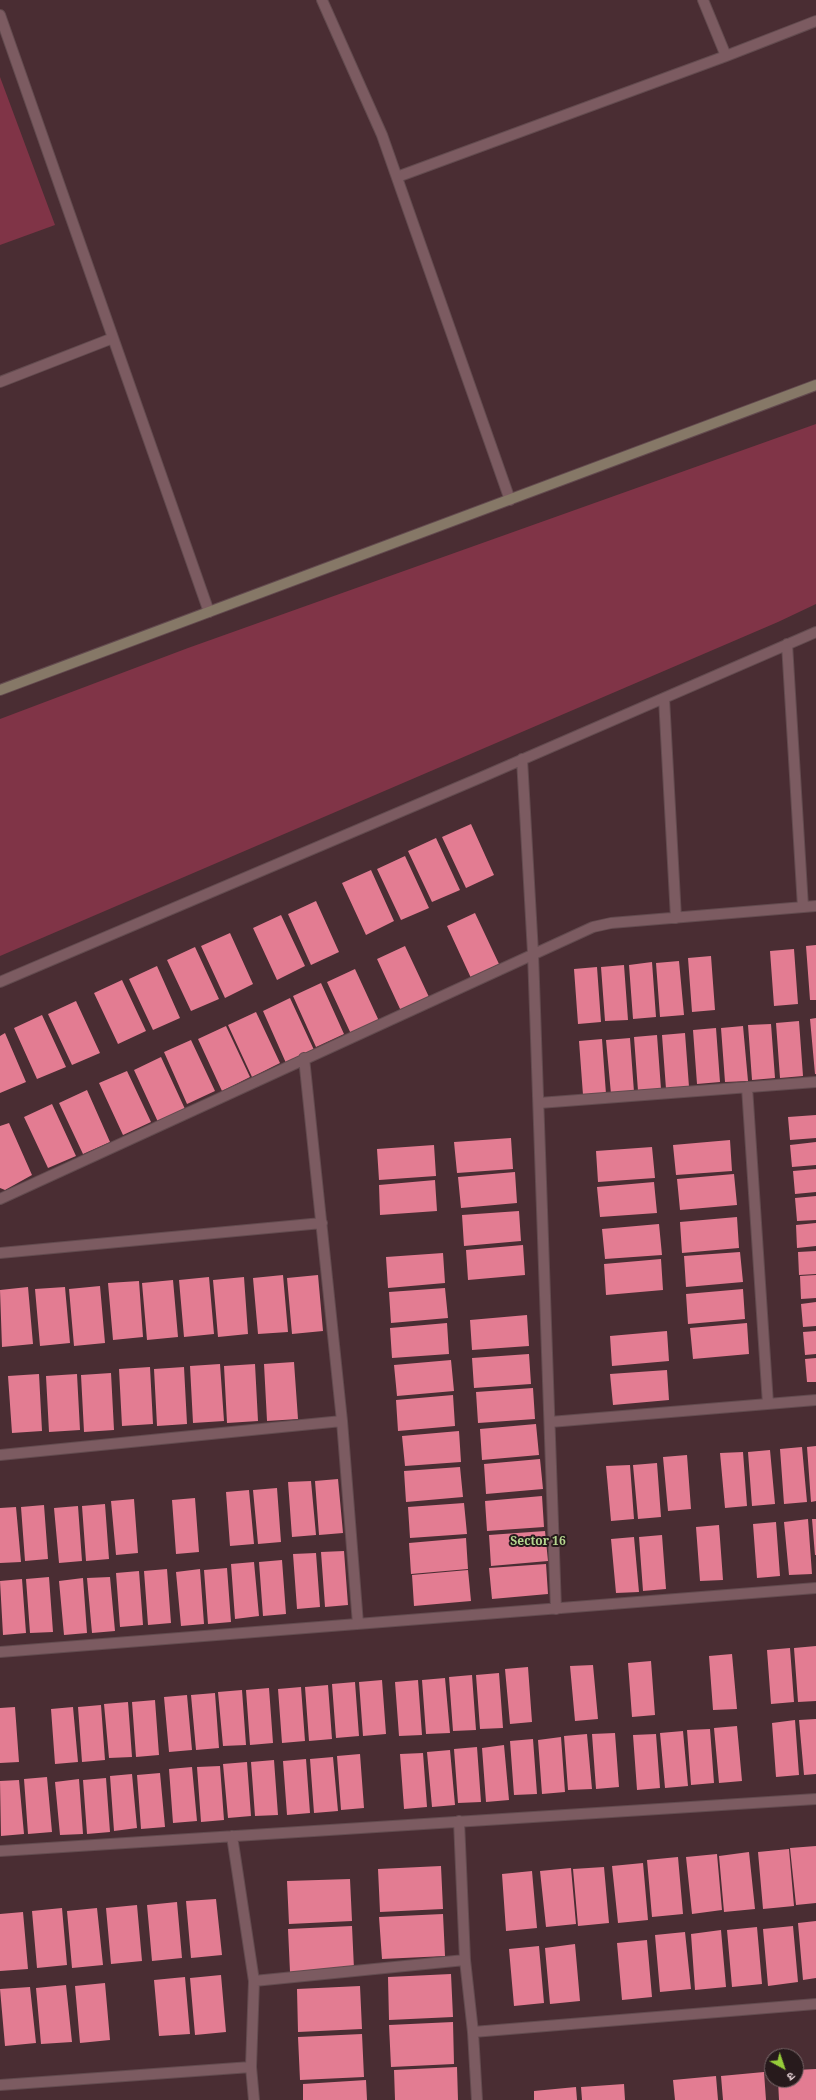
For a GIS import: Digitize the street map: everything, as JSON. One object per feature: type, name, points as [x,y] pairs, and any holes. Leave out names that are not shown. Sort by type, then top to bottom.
[{"type":"street","points":[[322,0],[382,135],[510,500]]},
{"type":"street","points":[[703,0],[726,56]]},
{"type":"street","points":[[0,15],[209,612]]},
{"type":"street","points":[[397,177],[726,56],[816,21]]},
{"type":"street","points":[[0,382],[113,338]]},
{"type":"street","points":[[0,690],[816,385]]},
{"type":"street","points":[[0,982],[816,632]]},
{"type":"street","points":[[787,644],[803,907]]},
{"type":"street","points":[[664,698],[676,918]]},
{"type":"street","points":[[522,759],[534,953],[556,1609]]},
{"type":"street","points":[[0,1198],[593,927],[612,923],[816,906]]},
{"type":"street","points":[[304,1058],[342,1421],[358,1624]]},
{"type":"street","points":[[539,1103],[816,1082]]},
{"type":"street","points":[[747,1087],[768,1404]]},
{"type":"street","points":[[0,1253],[322,1224]]},
{"type":"street","points":[[550,1422],[816,1400]]},
{"type":"street","points":[[0,1455],[342,1421]]},
{"type":"street","points":[[0,1652],[816,1588]]},
{"type":"street","points":[[0,1851],[816,1799]]},
{"type":"street","points":[[459,1821],[465,1960],[473,2032],[478,2100]]},
{"type":"street","points":[[232,1836],[254,1981],[251,2067],[254,2100]]},
{"type":"street","points":[[254,1981],[465,1960]]},
{"type":"street","points":[[473,2032],[816,2004]]},
{"type":"street","points":[[0,2085],[251,2067]]},
{"type":"shaded area","points":[[0,77],[55,225],[0,245]]},
{"type":"shaded area","points":[[816,424],[816,604],[778,622],[0,956],[0,719],[188,648]]},
{"type":"building","points":[[471,824],[494,875],[466,888],[442,837]]},
{"type":"building","points":[[436,838],[460,890],[432,902],[408,851]]},
{"type":"building","points":[[405,856],[429,908],[401,920],[377,869]]},
{"type":"building","points":[[371,870],[394,921],[366,935],[342,883]]},
{"type":"building","points":[[316,901],[339,952],[311,965],[288,914]]},
{"type":"building","points":[[475,913],[499,964],[471,978],[447,926]]},
{"type":"building","points":[[281,915],[305,966],[277,980],[253,928]]},
{"type":"building","points":[[230,933],[253,984],[225,998],[201,946]]},
{"type":"building","points":[[816,945],[816,1000],[810,1000],[806,946]]},
{"type":"building","points":[[405,946],[429,997],[401,1011],[377,959]]},
{"type":"building","points":[[195,947],[219,999],[191,1011],[167,960]]},
{"type":"building","points":[[794,949],[798,1004],[774,1006],[770,951]]},
{"type":"building","points":[[711,956],[715,1010],[692,1012],[688,958]]},
{"type":"building","points":[[679,961],[684,1015],[660,1017],[656,963]]},
{"type":"building","points":[[652,962],[656,1017],[633,1019],[629,965]]},
{"type":"building","points":[[624,965],[628,1020],[605,1021],[601,967]]},
{"type":"building","points":[[157,966],[180,1018],[153,1030],[129,979]]},
{"type":"building","points":[[597,967],[601,1022],[578,1024],[574,969]]},
{"type":"building","points":[[355,969],[379,1021],[351,1034],[327,982]]},
{"type":"building","points":[[122,980],[146,1031],[118,1044],[94,993]]},
{"type":"building","points":[[321,983],[344,1034],[316,1047],[293,996]]},
{"type":"building","points":[[290,998],[314,1050],[286,1063],[263,1011]]},
{"type":"building","points":[[76,1001],[100,1053],[72,1065],[48,1014]]},
{"type":"building","points":[[256,1012],[280,1063],[252,1077],[228,1025]]},
{"type":"building","points":[[42,1015],[66,1067],[37,1079],[14,1028]]},
{"type":"building","points":[[816,1018],[816,1074],[815,1074],[810,1019]]},
{"type":"building","points":[[799,1021],[803,1076],[780,1078],[776,1023]]},
{"type":"building","points":[[771,1024],[775,1078],[752,1080],[748,1025]]},
{"type":"building","points":[[226,1026],[250,1077],[222,1091],[198,1039]]},
{"type":"building","points":[[743,1026],[748,1081],[725,1082],[721,1028]]},
{"type":"building","points":[[716,1028],[720,1082],[697,1084],[693,1030]]},
{"type":"building","points":[[5,1033],[26,1082],[0,1093],[0,1036]]},
{"type":"building","points":[[685,1033],[689,1087],[666,1089],[662,1035]]},
{"type":"building","points":[[657,1035],[661,1089],[638,1091],[634,1037]]},
{"type":"building","points":[[630,1038],[634,1092],[611,1094],[606,1040]]},
{"type":"building","points":[[602,1039],[606,1094],[583,1095],[579,1041]]},
{"type":"building","points":[[191,1040],[215,1091],[187,1104],[164,1052]]},
{"type":"building","points":[[161,1057],[185,1109],[158,1122],[134,1070]]},
{"type":"building","points":[[127,1071],[151,1122],[123,1135],[99,1083]]},
{"type":"building","points":[[87,1090],[110,1142],[83,1154],[59,1103]]},
{"type":"building","points":[[52,1104],[76,1156],[48,1168],[24,1117]]},
{"type":"building","points":[[816,1115],[816,1138],[790,1140],[788,1117]]},
{"type":"building","points":[[9,1123],[32,1175],[5,1190],[0,1188],[0,1126]]},
{"type":"building","points":[[511,1138],[513,1169],[457,1173],[454,1142]]},
{"type":"building","points":[[730,1140],[732,1171],[676,1175],[673,1145]]},
{"type":"building","points":[[816,1142],[816,1165],[792,1167],[790,1145]]},
{"type":"building","points":[[434,1145],[436,1176],[379,1180],[377,1149]]},
{"type":"building","points":[[652,1147],[655,1178],[598,1182],[596,1151]]},
{"type":"building","points":[[816,1169],[816,1192],[795,1194],[793,1171]]},
{"type":"building","points":[[515,1172],[517,1203],[461,1208],[458,1177]]},
{"type":"building","points":[[734,1174],[737,1205],[680,1210],[677,1179]]},
{"type":"building","points":[[435,1180],[437,1211],[380,1215],[379,1185]]},
{"type":"building","points":[[654,1182],[657,1213],[600,1217],[597,1187]]},
{"type":"building","points":[[816,1196],[816,1220],[797,1221],[795,1198]]},
{"type":"building","points":[[519,1211],[521,1241],[464,1246],[462,1215]]},
{"type":"building","points":[[737,1217],[739,1248],[682,1253],[680,1222]]},
{"type":"building","points":[[816,1223],[816,1246],[797,1248],[796,1225]]},
{"type":"building","points":[[659,1224],[662,1255],[605,1259],[602,1229]]},
{"type":"building","points":[[523,1245],[525,1275],[468,1280],[466,1250]]},
{"type":"building","points":[[816,1251],[816,1274],[799,1275],[798,1252]]},
{"type":"building","points":[[740,1252],[743,1282],[686,1287],[684,1256]]},
{"type":"building","points":[[443,1253],[445,1283],[388,1288],[386,1257]]},
{"type":"building","points":[[661,1259],[663,1290],[606,1295],[604,1264]]},
{"type":"building","points":[[283,1275],[288,1332],[258,1334],[253,1278]]},
{"type":"building","points":[[318,1275],[323,1331],[292,1334],[287,1278]]},
{"type":"building","points":[[816,1275],[816,1298],[801,1299],[800,1276]]},
{"type":"building","points":[[209,1277],[214,1334],[184,1337],[179,1280]]},
{"type":"building","points":[[244,1277],[248,1334],[218,1337],[213,1280]]},
{"type":"building","points":[[173,1280],[178,1337],[147,1340],[142,1283]]},
{"type":"building","points":[[139,1281],[143,1337],[113,1340],[108,1283]]},
{"type":"building","points":[[100,1286],[105,1343],[74,1346],[69,1289]]},
{"type":"building","points":[[28,1287],[33,1344],[2,1347],[0,1290]]},
{"type":"building","points":[[65,1287],[70,1343],[40,1346],[35,1289]]},
{"type":"building","points":[[445,1288],[448,1318],[391,1323],[389,1292]]},
{"type":"building","points":[[743,1289],[745,1319],[688,1324],[686,1294]]},
{"type":"building","points":[[816,1302],[816,1326],[803,1327],[801,1304]]},
{"type":"building","points":[[527,1315],[529,1346],[472,1350],[470,1320]]},
{"type":"building","points":[[447,1323],[449,1354],[392,1358],[390,1328]]},
{"type":"building","points":[[747,1323],[749,1354],[693,1359],[690,1328]]},
{"type":"building","points":[[667,1331],[669,1361],[612,1366],[610,1336]]},
{"type":"building","points":[[816,1331],[816,1354],[805,1355],[803,1332]]},
{"type":"building","points":[[529,1354],[531,1384],[474,1388],[472,1358]]},
{"type":"building","points":[[816,1358],[816,1382],[807,1382],[805,1359]]},
{"type":"building","points":[[451,1360],[454,1391],[397,1396],[394,1365]]},
{"type":"building","points":[[294,1362],[298,1419],[267,1421],[264,1364]]},
{"type":"building","points":[[220,1364],[224,1421],[193,1423],[190,1366]]},
{"type":"building","points":[[255,1364],[258,1421],[227,1423],[224,1366]]},
{"type":"building","points":[[150,1367],[153,1424],[122,1426],[119,1369]]},
{"type":"building","points":[[184,1367],[187,1424],[157,1426],[154,1369]]},
{"type":"building","points":[[667,1370],[669,1400],[613,1405],[610,1374]]},
{"type":"building","points":[[111,1373],[114,1430],[84,1432],[81,1375]]},
{"type":"building","points":[[39,1374],[42,1431],[12,1433],[8,1376]]},
{"type":"building","points":[[77,1374],[80,1430],[49,1432],[46,1376]]},
{"type":"building","points":[[533,1388],[535,1419],[478,1423],[476,1392]]},
{"type":"building","points":[[453,1395],[455,1426],[398,1431],[396,1400]]},
{"type":"building","points":[[536,1424],[539,1455],[482,1460],[480,1429]]},
{"type":"building","points":[[459,1431],[461,1462],[405,1466],[402,1436]]},
{"type":"building","points":[[816,1446],[816,1501],[811,1502],[807,1447]]},
{"type":"building","points":[[802,1447],[807,1502],[784,1504],[780,1449]]},
{"type":"building","points":[[770,1450],[775,1504],[752,1506],[748,1452]]},
{"type":"building","points":[[743,1452],[747,1506],[725,1508],[720,1453]]},
{"type":"building","points":[[687,1455],[691,1509],[668,1511],[663,1457]]},
{"type":"building","points":[[540,1459],[543,1489],[486,1494],[484,1464]]},
{"type":"building","points":[[657,1463],[661,1517],[638,1519],[633,1465]]},
{"type":"building","points":[[630,1465],[634,1519],[611,1521],[606,1466]]},
{"type":"building","points":[[460,1467],[463,1497],[406,1502],[404,1471]]},
{"type":"building","points":[[338,1479],[343,1533],[319,1535],[315,1481]]},
{"type":"building","points":[[311,1481],[316,1535],[292,1537],[288,1482]]},
{"type":"building","points":[[277,1488],[281,1542],[258,1544],[253,1490]]},
{"type":"building","points":[[249,1490],[254,1544],[230,1546],[226,1492]]},
{"type":"building","points":[[542,1496],[544,1527],[487,1531],[485,1501]]},
{"type":"building","points":[[195,1498],[199,1552],[176,1554],[172,1500]]},
{"type":"building","points":[[134,1499],[138,1553],[116,1555],[111,1501]]},
{"type":"building","points":[[464,1503],[467,1534],[410,1538],[408,1507]]},
{"type":"building","points":[[105,1504],[109,1559],[86,1561],[82,1506]]},
{"type":"building","points":[[44,1505],[48,1559],[25,1561],[21,1507]]},
{"type":"building","points":[[78,1506],[82,1561],[59,1563],[54,1508]]},
{"type":"building","points":[[16,1507],[21,1562],[0,1563],[0,1508]]},
{"type":"building","points":[[808,1519],[812,1574],[789,1575],[784,1522]]},
{"type":"building","points":[[812,1519],[816,1519],[816,1555],[815,1555]]},
{"type":"building","points":[[776,1522],[780,1576],[757,1578],[753,1524]]},
{"type":"building","points":[[719,1525],[723,1580],[700,1581],[696,1527]]},
{"type":"building","points":[[545,1531],[548,1561],[491,1566],[489,1535]]},
{"type":"building","points":[[662,1535],[666,1589],[643,1591],[639,1537]]},
{"type":"building","points":[[634,1537],[639,1592],[616,1593],[611,1539]]},
{"type":"building","points":[[466,1538],[468,1569],[411,1574],[409,1543]]},
{"type":"building","points":[[344,1551],[348,1605],[325,1607],[321,1552]]},
{"type":"building","points":[[316,1553],[320,1607],[297,1609],[293,1554]]},
{"type":"building","points":[[282,1560],[286,1614],[263,1616],[259,1562]]},
{"type":"building","points":[[254,1562],[259,1616],[235,1619],[231,1564]]},
{"type":"building","points":[[546,1564],[548,1594],[492,1599],[489,1568]]},
{"type":"building","points":[[227,1568],[231,1622],[208,1624],[204,1570]]},
{"type":"building","points":[[167,1569],[171,1623],[148,1625],[144,1571]]},
{"type":"building","points":[[200,1569],[204,1624],[181,1626],[176,1572]]},
{"type":"building","points":[[468,1570],[471,1601],[414,1606],[412,1575]]},
{"type":"building","points":[[139,1571],[143,1625],[120,1627],[116,1573]]},
{"type":"building","points":[[49,1577],[53,1632],[30,1633],[26,1579]]},
{"type":"building","points":[[110,1577],[115,1631],[92,1633],[87,1578]]},
{"type":"building","points":[[83,1578],[87,1633],[64,1635],[59,1581]]},
{"type":"building","points":[[22,1579],[26,1633],[3,1635],[0,1581]]},
{"type":"building","points":[[816,1646],[816,1701],[798,1702],[794,1648]]},
{"type":"building","points":[[790,1648],[794,1702],[771,1704],[767,1650]]},
{"type":"building","points":[[732,1654],[737,1709],[713,1710],[709,1656]]},
{"type":"building","points":[[651,1661],[655,1715],[632,1717],[628,1663]]},
{"type":"building","points":[[593,1665],[598,1719],[575,1721],[570,1666]]},
{"type":"building","points":[[528,1667],[532,1722],[510,1724],[505,1669]]},
{"type":"building","points":[[499,1673],[503,1728],[480,1729],[476,1675]]},
{"type":"building","points":[[472,1675],[476,1730],[453,1731],[449,1677]]},
{"type":"building","points":[[445,1678],[450,1733],[426,1734],[422,1680]]},
{"type":"building","points":[[382,1680],[386,1734],[363,1736],[359,1682]]},
{"type":"building","points":[[418,1680],[422,1735],[399,1736],[395,1682]]},
{"type":"building","points":[[355,1682],[359,1736],[336,1738],[332,1684]]},
{"type":"building","points":[[328,1685],[332,1739],[309,1741],[305,1687]]},
{"type":"building","points":[[301,1687],[305,1741],[282,1743],[278,1689]]},
{"type":"building","points":[[269,1688],[273,1743],[250,1745],[246,1690]]},
{"type":"building","points":[[242,1690],[246,1745],[223,1746],[218,1692]]},
{"type":"building","points":[[215,1693],[219,1748],[196,1750],[191,1695]]},
{"type":"building","points":[[187,1695],[192,1750],[169,1752],[164,1697]]},
{"type":"building","points":[[155,1700],[159,1755],[136,1757],[132,1702]]},
{"type":"building","points":[[128,1702],[132,1757],[109,1758],[104,1704]]},
{"type":"building","points":[[101,1705],[105,1760],[82,1762],[78,1707]]},
{"type":"building","points":[[15,1707],[19,1762],[0,1763],[0,1708]]},
{"type":"building","points":[[73,1707],[78,1762],[55,1764],[51,1709]]},
{"type":"building","points":[[816,1719],[816,1774],[804,1775],[799,1720]]},
{"type":"building","points":[[795,1720],[799,1775],[776,1777],[772,1723]]},
{"type":"building","points":[[737,1726],[742,1781],[719,1783],[714,1728]]},
{"type":"building","points":[[710,1729],[714,1783],[691,1785],[687,1730]]},
{"type":"building","points":[[683,1731],[688,1786],[665,1788],[660,1733]]},
{"type":"building","points":[[615,1733],[619,1787],[596,1789],[592,1734]]},
{"type":"building","points":[[587,1734],[592,1789],[568,1790],[564,1736]]},
{"type":"building","points":[[656,1734],[660,1788],[637,1790],[633,1735]]},
{"type":"building","points":[[561,1737],[565,1792],[542,1794],[538,1740]]},
{"type":"building","points":[[533,1739],[537,1794],[514,1795],[510,1741]]},
{"type":"building","points":[[504,1745],[509,1800],[486,1802],[482,1748]]},
{"type":"building","points":[[477,1747],[481,1802],[458,1803],[454,1749]]},
{"type":"building","points":[[450,1750],[455,1805],[432,1807],[427,1752]]},
{"type":"building","points":[[423,1753],[427,1807],[404,1809],[400,1754]]},
{"type":"building","points":[[360,1754],[364,1808],[341,1810],[337,1756]]},
{"type":"building","points":[[333,1757],[338,1811],[314,1813],[310,1759]]},
{"type":"building","points":[[306,1759],[310,1813],[287,1815],[283,1761]]},
{"type":"building","points":[[274,1760],[278,1815],[255,1816],[251,1762]]},
{"type":"building","points":[[247,1762],[251,1816],[228,1818],[223,1764]]},
{"type":"building","points":[[220,1766],[224,1820],[201,1822],[197,1767]]},
{"type":"building","points":[[192,1767],[197,1821],[173,1823],[169,1769]]},
{"type":"building","points":[[160,1773],[165,1827],[141,1829],[137,1775]]},
{"type":"building","points":[[132,1774],[137,1828],[114,1831],[110,1776]]},
{"type":"building","points":[[47,1777],[52,1832],[28,1834],[24,1779]]},
{"type":"building","points":[[106,1778],[110,1832],[87,1834],[83,1780]]},
{"type":"building","points":[[79,1779],[83,1834],[60,1835],[55,1782]]},
{"type":"building","points":[[19,1780],[24,1834],[1,1836],[0,1781]]},
{"type":"building","points":[[816,1846],[816,1903],[796,1905],[790,1848]]},
{"type":"building","points":[[789,1849],[794,1906],[763,1909],[758,1852]]},
{"type":"building","points":[[749,1852],[755,1909],[724,1912],[719,1856]]},
{"type":"building","points":[[717,1854],[722,1910],[692,1914],[686,1857]]},
{"type":"building","points":[[678,1857],[683,1914],[652,1917],[647,1860]]},
{"type":"building","points":[[643,1863],[648,1920],[618,1923],[612,1866]]},
{"type":"building","points":[[441,1866],[443,1909],[380,1912],[378,1869]]},
{"type":"building","points":[[604,1867],[609,1923],[578,1926],[573,1869]]},
{"type":"building","points":[[571,1868],[576,1924],[546,1927],[540,1871]]},
{"type":"building","points":[[532,1871],[537,1928],[506,1931],[502,1874]]},
{"type":"building","points":[[350,1879],[352,1921],[289,1924],[287,1881]]},
{"type":"building","points":[[216,1899],[222,1955],[191,1958],[186,1901]]},
{"type":"building","points":[[177,1902],[182,1958],[152,1961],[147,1905]]},
{"type":"building","points":[[137,1905],[142,1961],[111,1964],[106,1908]]},
{"type":"building","points":[[62,1908],[67,1965],[37,1968],[32,1911]]},
{"type":"building","points":[[97,1908],[103,1965],[72,1968],[67,1911]]},
{"type":"building","points":[[23,1912],[28,1969],[0,1971],[0,1914]]},
{"type":"building","points":[[443,1914],[445,1956],[382,1959],[379,1917]]},
{"type":"building","points":[[816,1921],[816,1978],[803,1980],[798,1923]]},
{"type":"building","points":[[352,1926],[354,1969],[290,1972],[288,1929]]},
{"type":"building","points":[[793,1926],[798,1982],[768,1986],[763,1929]]},
{"type":"building","points":[[757,1927],[762,1984],[732,1987],[727,1930]]},
{"type":"building","points":[[721,1930],[726,1987],[695,1990],[691,1934]]},
{"type":"building","points":[[685,1932],[691,1989],[660,1992],[655,1935]]},
{"type":"building","points":[[647,1940],[652,1997],[622,2000],[617,1943]]},
{"type":"building","points":[[575,1944],[580,2001],[550,2004],[545,1948]]},
{"type":"building","points":[[539,1946],[544,2003],[514,2006],[509,1949]]},
{"type":"building","points":[[451,1974],[453,2017],[389,2020],[388,1977]]},
{"type":"building","points":[[221,1975],[226,2032],[195,2035],[190,1978]]},
{"type":"building","points":[[185,1977],[190,2034],[159,2036],[154,1980]]},
{"type":"building","points":[[105,1983],[110,2040],[80,2043],[75,1986]]},
{"type":"building","points":[[66,1985],[72,2042],[41,2044],[36,1988]]},
{"type":"building","points":[[360,1986],[362,2029],[298,2032],[297,1989]]},
{"type":"building","points":[[30,1987],[36,2043],[5,2046],[0,1989]]},
{"type":"building","points":[[453,2022],[454,2064],[391,2067],[389,2025]]},
{"type":"building","points":[[362,2034],[364,2077],[300,2080],[298,2037]]},
{"type":"building","points":[[457,2067],[458,2100],[395,2100],[394,2070]]},
{"type":"building","points":[[816,2069],[816,2100],[779,2100],[778,2088],[804,2088],[804,2070]]},
{"type":"building","points":[[764,2072],[766,2100],[723,2100],[721,2076]]},
{"type":"building","points":[[716,2076],[718,2100],[675,2100],[673,2080]]},
{"type":"building","points":[[366,2080],[367,2100],[303,2100],[303,2084]]},
{"type":"building","points":[[624,2084],[625,2100],[582,2100],[581,2087]]},
{"type":"building","points":[[576,2087],[577,2100],[534,2100],[534,2091]]},
{"type":"district","name":"Sector 16","points":[[538,1542]]}]
